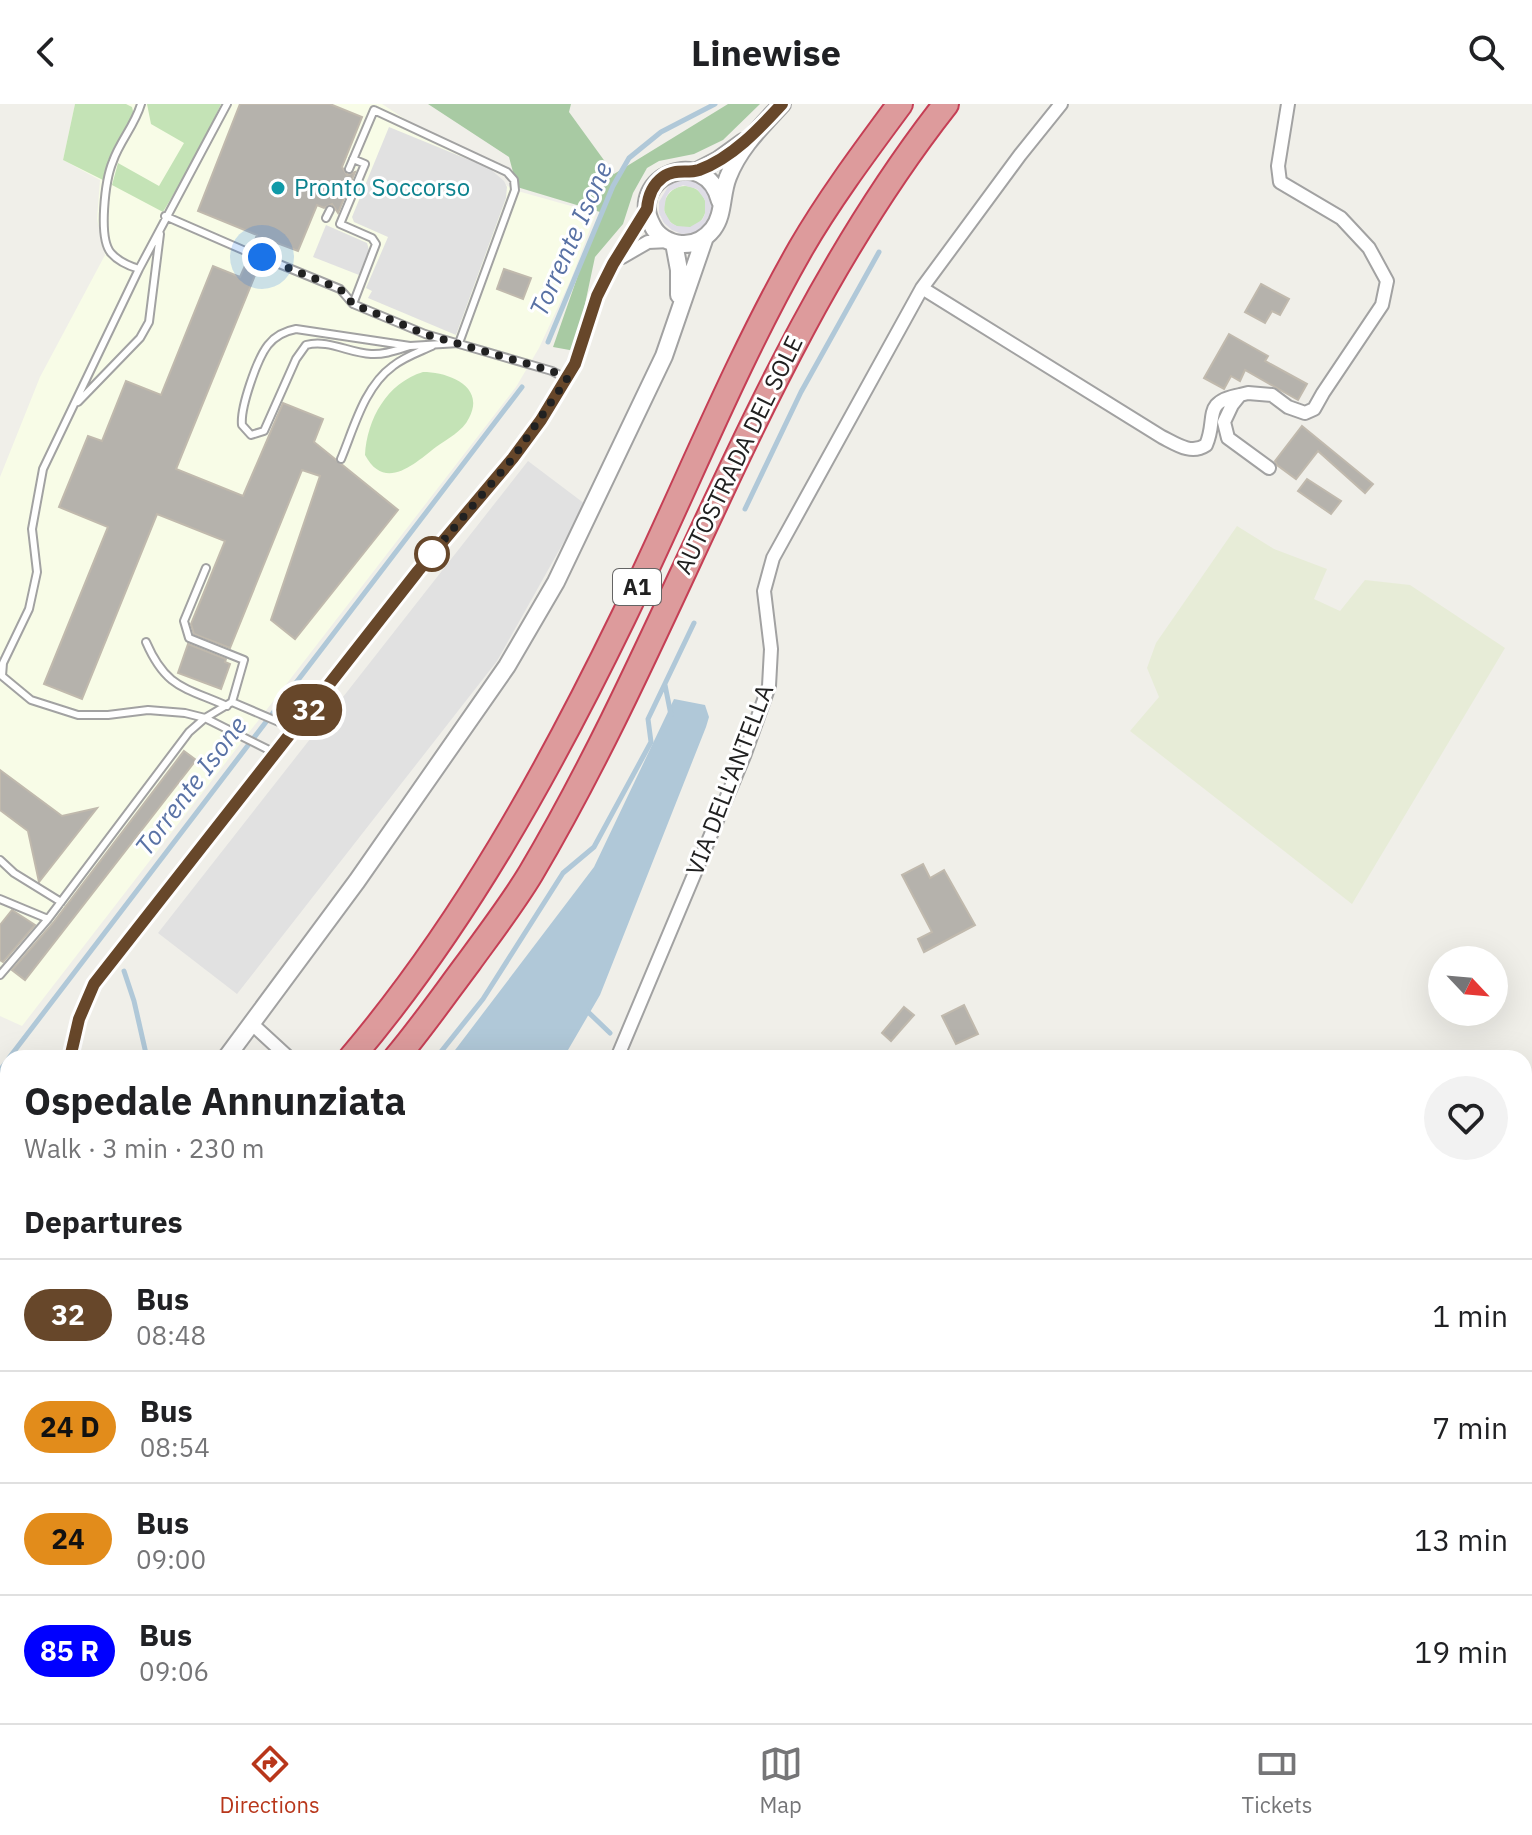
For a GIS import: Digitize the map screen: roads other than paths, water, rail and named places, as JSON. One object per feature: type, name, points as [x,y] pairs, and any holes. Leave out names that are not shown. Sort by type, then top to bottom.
[{"type":"highway","name":"AUTOSTRADA DEL SOLE","points":[[357,1050],[388,1012],[510,831],[624,617],[751,341],[802,246],[900,104]]},
{"type":"highway","name":"AUTOSTRADA DEL SOLE","points":[[402,1050],[530,875],[625,692],[761,403],[820,295],[875,204],[946,104]]},
{"type":"street","points":[[695,172],[718,160],[759,128],[782,104]]},
{"type":"street","name":"VIA DELL'ANTELLA","points":[[620,1050],[744,756],[769,686],[771,649],[764,591],[773,558],[922,288],[1061,104]]},
{"type":"street","points":[[922,288],[1182,447],[1196,450],[1206,445],[1219,400],[1240,395],[1272,395],[1288,407],[1305,413],[1314,409],[1382,305],[1387,281],[1369,248],[1341,218],[1280,182],[1278,166],[1288,104]]},
{"type":"street","points":[[232,1050],[357,881],[507,666],[556,582],[664,356],[705,237],[718,221],[720,201],[732,167],[759,128]]},
{"type":"street","points":[[72,1050],[79,1019],[94,984],[432,554],[513,458],[567,379],[580,351],[597,296],[647,209],[650,192],[661,178],[677,171],[695,172],[712,183],[720,201]]},
{"type":"street","points":[[647,209],[654,229],[672,242],[680,288],[677,321]]},
{"type":"street","points":[[613,264],[640,245],[694,243],[705,237]]},
{"type":"street","points":[[1240,395],[1226,414],[1228,438],[1269,468]]},
{"type":"street","points":[[252,1024],[280,1050]]},
{"type":"lane","points":[[139,269],[109,251],[104,227],[113,161],[141,104]]},
{"type":"lane","points":[[72,408],[140,338],[149,322],[165,216],[227,104]]},
{"type":"lane","points":[[365,104],[507,172],[514,180],[515,190],[459,343]]},
{"type":"lane","points":[[349,169],[374,110]]},
{"type":"lane","points":[[353,159],[365,164],[340,224],[372,238],[376,244],[353,304]]},
{"type":"lane","points":[[326,218],[330,210]]},
{"type":"lane","points":[[165,216],[250,253]]},
{"type":"lane","points":[[161,230],[139,269],[43,469],[32,529],[37,572],[29,609],[3,663],[1,677],[31,700],[78,715],[148,710],[185,713],[239,733],[275,753]]},
{"type":"lane","points":[[262,257],[340,289],[353,304],[425,334],[552,371],[567,379]]},
{"type":"lane","points":[[410,346],[296,329],[276,336],[267,346],[242,412],[242,425],[251,435],[264,431],[296,359],[306,345],[320,343],[368,354],[383,354],[410,346],[459,343]]},
{"type":"lane","points":[[341,459],[365,402],[379,379],[404,359],[436,344]]},
{"type":"lane","points":[[0,975],[48,919],[189,732],[205,718],[230,704],[244,660],[189,638],[184,621],[206,568]]},
{"type":"lane","points":[[146,642],[156,665],[167,678],[230,704],[255,710],[295,729]]},
{"type":"lane","points":[[0,860],[14,873],[61,902]]},
{"type":"lane","points":[[0,899],[48,919]]},
{"type":"water","points":[[674,699],[705,705],[709,717],[706,727],[600,995],[568,1050],[455,1050],[594,867]]},
{"type":"waterway","name":"Torrente Isone","points":[[548,342],[613,186],[629,158],[661,132],[715,104]]},
{"type":"waterway","points":[[745,509],[801,392],[879,252]]},
{"type":"waterway","name":"Torrente Isone","points":[[15,1050],[522,387]]},
{"type":"waterway","points":[[442,1050],[483,999],[563,873],[594,847],[651,742],[648,719],[694,623]]},
{"type":"waterway","points":[[665,685],[671,715]]},
{"type":"waterway","points":[[124,971],[145,1050]]},
{"type":"waterway","points":[[585,1009],[610,1033]]},
{"type":"place","name":"Pronto Soccorso","points":[[278,188]]}]
